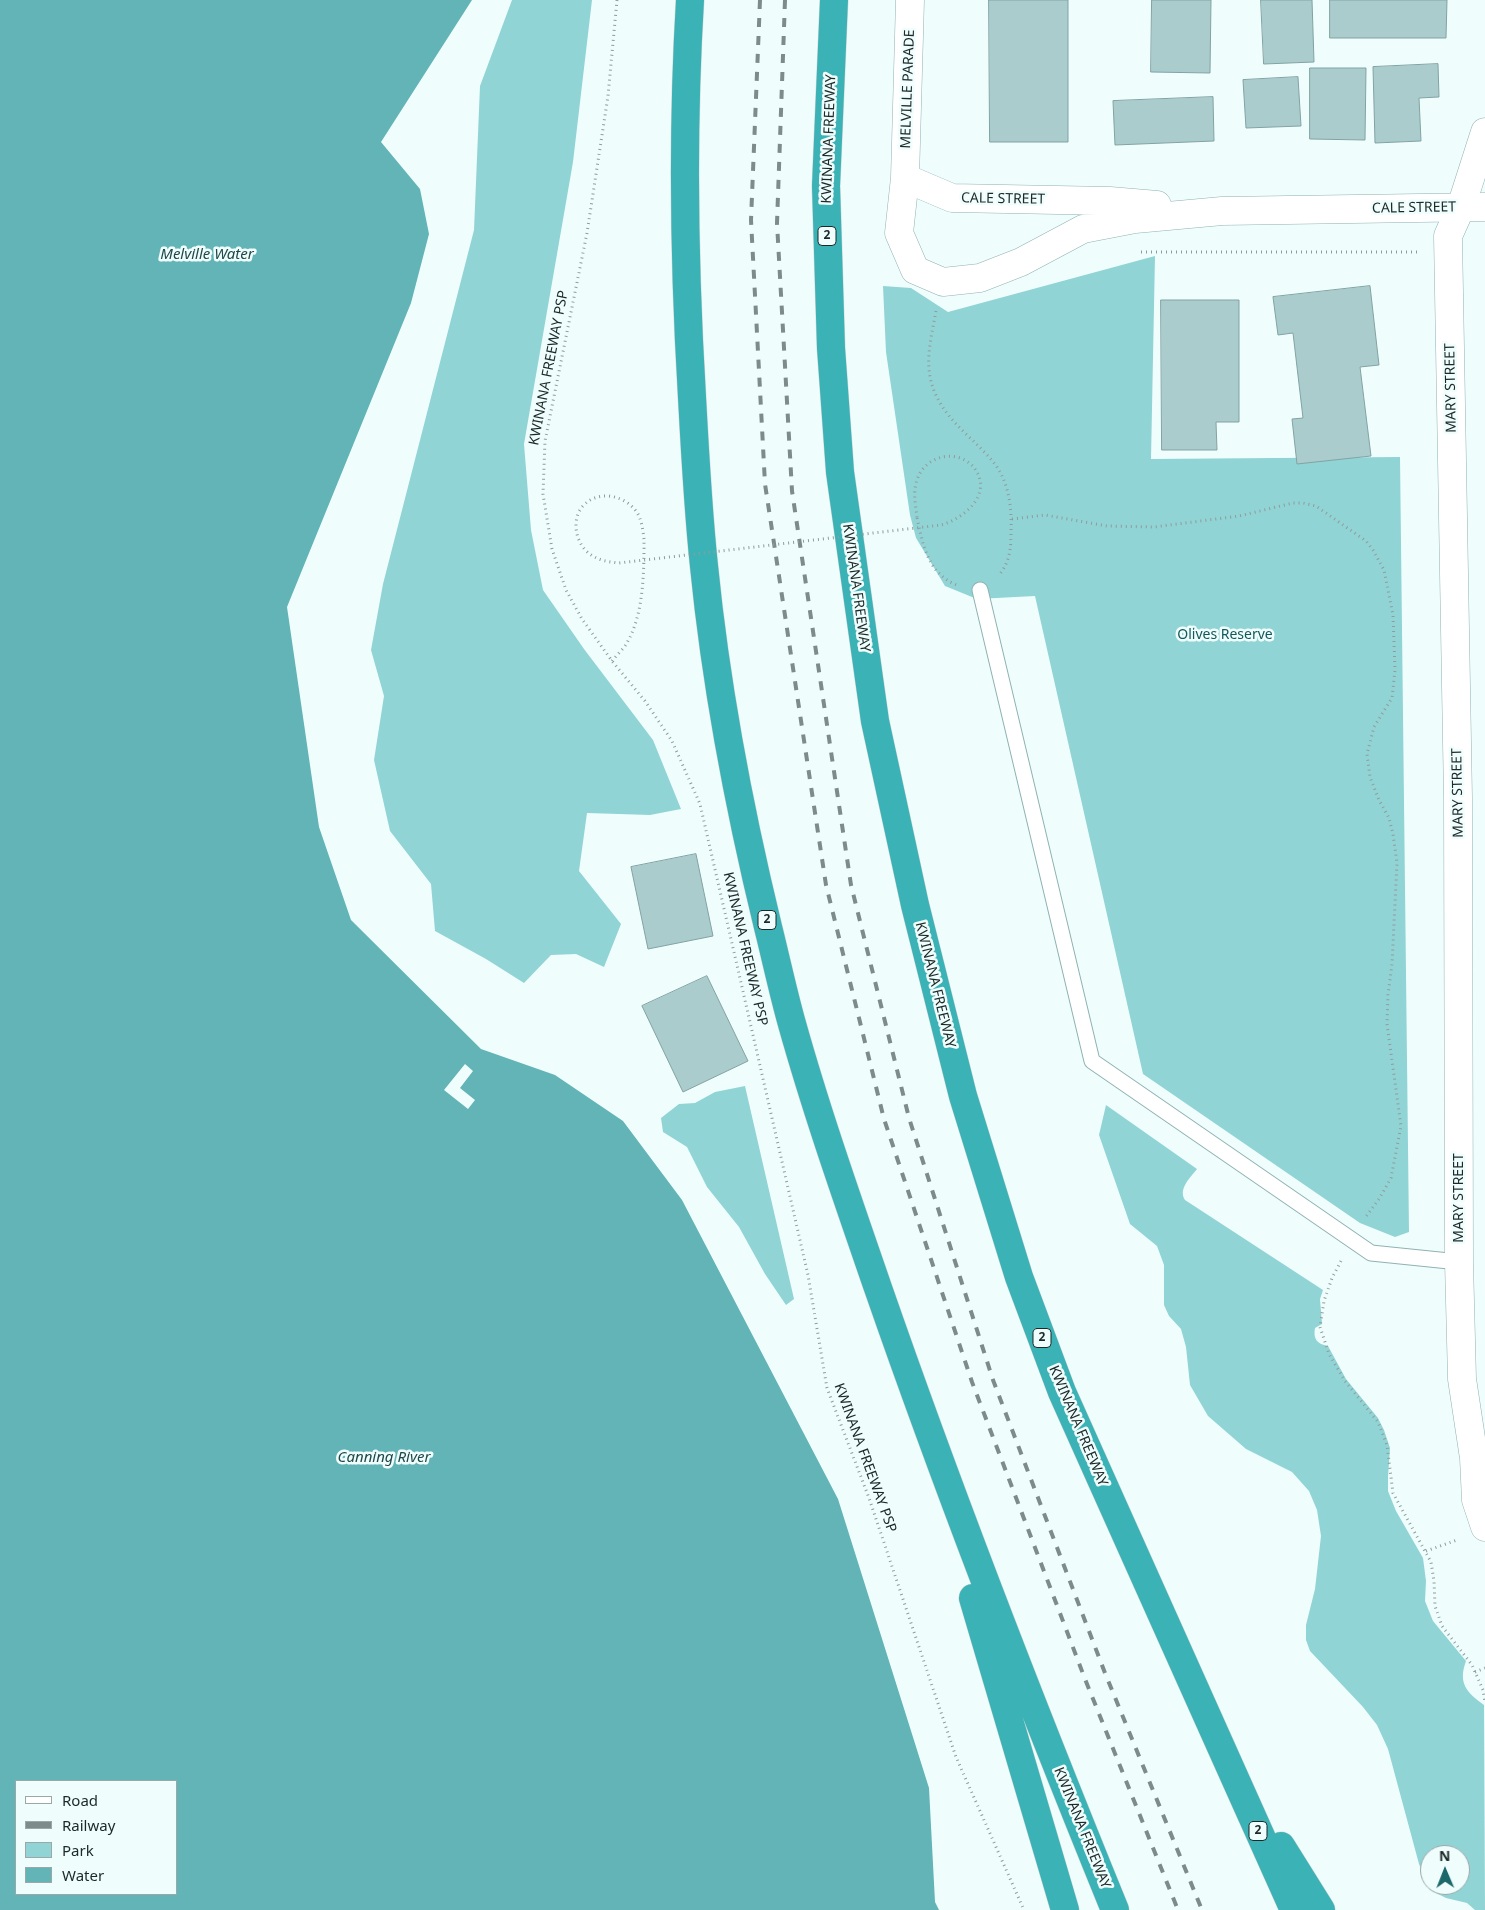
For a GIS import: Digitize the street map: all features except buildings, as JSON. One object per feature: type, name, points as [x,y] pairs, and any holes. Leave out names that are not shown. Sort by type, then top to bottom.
[{"type":"highway","name":"KWINANA FREEWAY","points":[[690,0],[684,201],[688,328],[704,567],[716,666],[734,770],[754,867],[791,1022],[907,1371],[1023,1683],[1115,1910]]},
{"type":"highway","name":"KWINANA FREEWAY","points":[[834,0],[826,186],[833,367],[840,472],[875,721],[892,809],[963,1096],[1019,1277],[1062,1392],[1294,1910]]},
{"type":"highway","points":[[907,1371],[1065,1910]]},
{"type":"highway","points":[[1222,1751],[1320,1910]]},
{"type":"street","name":"MELVILLE PARADE","points":[[905,178],[910,0]]},
{"type":"street","name":"MARY STREET","points":[[1485,132],[1473,207],[1448,236],[1458,808],[1459,1262],[1462,1379],[1479,1466],[1476,1500],[1485,1527]]},
{"type":"street","name":"CALE STREET","points":[[1222,211],[1110,202],[952,198],[905,178],[899,233],[915,270],[944,282],[980,278],[1021,262],[1084,229],[1135,218],[1222,211],[1473,207]]},
{"type":"lane","points":[[980,590],[1092,1062],[1371,1253],[1459,1262]]},
{"type":"path","name":"KWINANA FREEWAY PSP","points":[[618,0],[608,96],[587,233],[544,441],[543,494],[552,548],[566,590],[582,619],[612,661],[645,701],[672,741],[700,804],[808,1274],[827,1388],[869,1498],[956,1757],[1024,1910]]},
{"type":"path","points":[[1131,252],[1449,252]]},
{"type":"path","points":[[612,661],[625,646],[631,634],[640,603],[644,575],[644,539],[639,516],[627,502],[612,496],[594,498],[582,507],[576,520],[577,533],[586,551],[604,561],[629,562],[934,526],[948,523],[965,513],[977,498],[979,492],[979,479],[974,468],[954,457],[940,457],[926,464],[921,470],[915,485],[917,518],[925,550],[933,566],[945,580],[962,587],[980,590],[993,581],[1006,565],[1010,553],[1012,519],[1008,495],[994,463],[948,414],[936,394],[929,373],[928,356],[936,306],[944,282]]},
{"type":"path","points":[[1012,519],[1045,515],[1107,526],[1154,526],[1239,516],[1303,502],[1316,506],[1366,541],[1384,570],[1393,615],[1395,670],[1392,698],[1374,728],[1368,754],[1370,777],[1378,800],[1389,818],[1397,863],[1387,1024],[1401,1126],[1391,1178],[1352,1240],[1332,1278],[1324,1301],[1320,1328],[1329,1354],[1345,1381],[1378,1422],[1387,1445],[1394,1493],[1431,1562],[1435,1606],[1442,1626],[1472,1665],[1483,1690],[1485,1702]]},
{"type":"path","points":[[1475,1672],[1485,1668]]},
{"type":"green space","points":[[512,0],[592,0],[573,162],[524,444],[531,530],[543,590],[584,649],[653,740],[681,809],[650,815],[587,813],[579,871],[621,924],[604,967],[576,954],[551,955],[524,983],[486,959],[435,931],[431,884],[390,831],[374,760],[384,696],[371,650],[383,584],[474,230],[480,86]]},
{"type":"green space","name":"Olives Reserve","points":[[1155,256],[1151,459],[1400,457],[1409,1232],[1395,1237],[1360,1223],[1143,1074],[1035,596],[977,599],[945,586],[916,538],[910,515],[886,352],[883,286],[911,288],[948,312]]},
{"type":"green space","points":[[745,1086],[794,1299],[786,1305],[765,1274],[739,1227],[707,1187],[687,1147],[663,1132],[661,1118],[679,1104],[695,1103],[715,1092]]},
{"type":"green space","points":[[1106,1105],[1197,1169],[1184,1188],[1183,1196],[1185,1200],[1323,1290],[1320,1299],[1322,1324],[1315,1328],[1315,1338],[1321,1344],[1328,1346],[1346,1379],[1378,1418],[1384,1430],[1390,1448],[1388,1491],[1396,1511],[1423,1558],[1426,1581],[1425,1601],[1433,1621],[1466,1661],[1463,1675],[1465,1686],[1472,1696],[1484,1705],[1485,1910],[1475,1910],[1467,1903],[1440,1895],[1470,1895],[1470,1845],[1420,1845],[1420,1866],[1388,1749],[1377,1725],[1363,1707],[1310,1651],[1306,1640],[1306,1625],[1315,1589],[1321,1536],[1317,1510],[1309,1491],[1292,1472],[1246,1449],[1208,1416],[1190,1385],[1186,1347],[1181,1329],[1169,1316],[1164,1305],[1164,1265],[1157,1246],[1130,1224],[1099,1135]]},
{"type":"water","name":"Canning River","points":[[0,0],[472,0],[381,142],[420,189],[429,234],[411,303],[287,607],[319,827],[351,920],[481,1049],[555,1075],[623,1121],[682,1200],[838,1499],[929,1788],[935,1902],[939,1910],[0,1910]]},
{"type":"pier","points":[[465,1064],[473,1071],[460,1088],[475,1100],[468,1109],[444,1090]]},
{"type":"railway","points":[[760,0],[751,220],[765,484],[826,885],[884,1119],[972,1382],[1085,1679],[1178,1910]]},
{"type":"railway","points":[[785,0],[777,223],[792,491],[851,885],[909,1118],[993,1380],[1105,1673],[1202,1910]]},
{"type":"water label","name":"Melville Water","points":[[207,255]]}]
